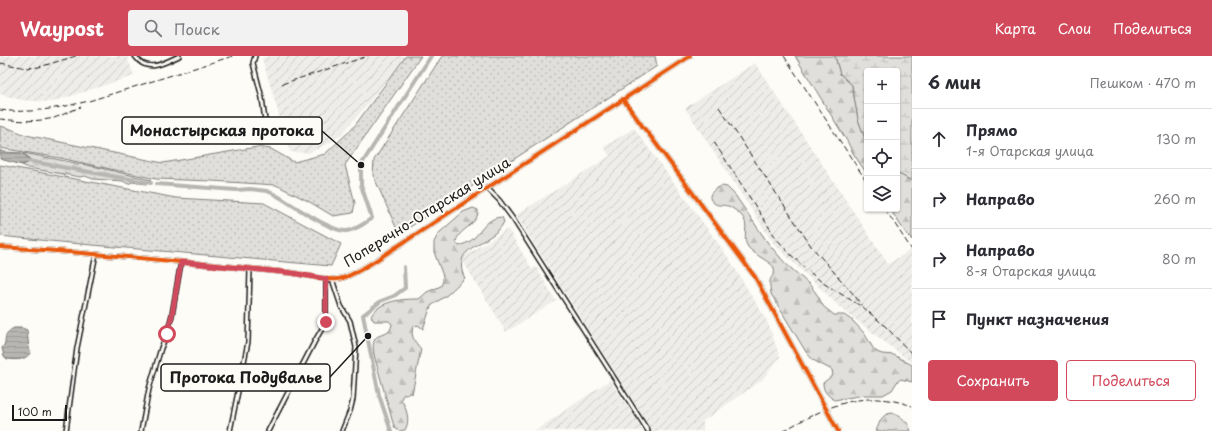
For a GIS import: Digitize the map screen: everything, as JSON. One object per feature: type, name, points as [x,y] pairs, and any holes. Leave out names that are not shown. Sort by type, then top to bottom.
[{"type":"street","points":[[135,56],[143,64],[151,66],[179,56]]},
{"type":"street","points":[[255,56],[253,63],[262,98],[266,128]]},
{"type":"street","name":"Поперечно-Отарская улица","points":[[0,247],[250,268],[332,280],[347,277],[690,56]]},
{"type":"street","points":[[623,99],[642,127],[755,277],[838,431]]},
{"type":"street","points":[[487,188],[514,219],[648,431]]},
{"type":"street","points":[[66,431],[77,348],[96,254]]},
{"type":"street","points":[[141,431],[149,389],[160,348],[167,334],[172,315],[181,262]]},
{"type":"street","points":[[230,431],[248,342],[250,268]]},
{"type":"street","points":[[268,431],[326,322],[326,279]]},
{"type":"street","points":[[332,280],[341,306],[350,321],[356,347],[353,399],[342,431]]},
{"type":"shaded area","points":[[0,56],[127,56],[134,76],[52,102],[21,100],[0,94]]},
{"type":"shaded area","points":[[268,56],[405,56],[371,100],[341,135],[333,141],[309,153],[290,152],[262,58]]},
{"type":"shaded area","points":[[755,63],[888,264],[912,249],[912,363],[843,310],[774,244],[685,108]]},
{"type":"shaded area","points":[[634,128],[728,257],[767,321],[780,357],[762,380],[703,421],[703,431],[652,431],[516,215],[610,156],[604,147]]},
{"type":"shaded area","points":[[0,150],[3,152],[22,153],[32,161],[22,165],[0,159]]},
{"type":"shaded area","points":[[508,229],[532,269],[536,267],[556,301],[506,332],[461,258]]},
{"type":"shaded area","points":[[14,328],[22,328],[27,330],[29,349],[31,352],[26,357],[14,360],[7,359],[4,356],[2,348],[7,333]]},
{"type":"shaded area","points":[[610,380],[644,431],[535,431]]},
{"type":"green space","points":[[406,56],[421,56],[345,165],[355,203],[353,213],[333,216],[308,201],[276,185],[156,179],[60,158],[0,148],[0,126],[26,135],[163,163],[257,147],[271,149],[294,162],[325,154],[353,128]]},
{"type":"green space","points":[[442,56],[655,56],[657,66],[399,234],[373,175],[374,160]]},
{"type":"green space","points":[[795,56],[835,56],[840,74],[852,85],[858,119],[864,136],[864,170]]},
{"type":"green space","points":[[835,56],[912,56],[912,181],[900,175],[900,68],[864,68],[864,136],[858,119],[852,85],[840,74]]},
{"type":"green space","points":[[23,153],[97,167],[151,180],[146,184],[132,182],[128,184],[123,181],[93,179],[85,176],[80,177],[28,168],[22,165],[30,162],[28,157]]},
{"type":"green space","points":[[0,165],[176,198],[264,203],[341,244],[331,266],[0,236]]},
{"type":"green space","points":[[900,175],[912,181],[912,240],[892,212],[900,212]]},
{"type":"green space","points":[[722,186],[727,187],[735,195],[768,243],[785,263],[810,285],[823,306],[834,315],[844,315],[853,321],[864,333],[877,352],[894,355],[912,365],[912,382],[901,379],[892,390],[883,395],[865,395],[834,400],[828,395],[824,389],[823,383],[833,375],[832,370],[813,360],[806,352],[771,294],[770,283],[774,272],[773,266],[748,247],[745,239],[746,227],[744,219],[741,215],[730,207],[717,205],[711,200],[710,195]]},
{"type":"green space","points":[[473,208],[478,210],[477,215],[475,220],[460,234],[456,242],[459,246],[467,243],[493,219],[502,217],[504,222],[497,231],[471,248],[465,255],[462,261],[462,272],[465,278],[447,295],[431,306],[423,329],[418,325],[413,327],[413,336],[421,349],[412,394],[409,393],[403,395],[401,399],[408,418],[407,426],[405,430],[399,431],[395,428],[393,423],[374,355],[373,346],[374,340],[377,337],[387,333],[392,324],[389,321],[374,321],[371,316],[380,307],[386,304],[399,300],[419,299],[427,292],[441,286],[443,276],[434,252],[434,242],[439,233],[463,212]]},
{"type":"green space","points":[[892,413],[904,419],[911,431],[876,431],[883,417]]},
{"type":"waterway","points":[[157,184],[267,191],[331,227],[347,231],[357,228],[372,218],[361,185],[361,165],[431,56]]},
{"type":"waterway","points":[[28,161],[151,183]]},
{"type":"waterway","points":[[391,431],[379,395],[363,315],[381,301],[394,296],[405,288],[404,267]]},
{"type":"railway","points":[[0,63],[27,68],[39,67],[76,56]]},
{"type":"railway","points":[[0,110],[34,111],[89,101],[233,56]]},
{"type":"railway","points":[[282,84],[368,56]]},
{"type":"railway","points":[[784,56],[864,177]]},
{"type":"railway","points":[[0,119],[27,121],[54,118],[81,107]]},
{"type":"railway","points":[[719,107],[811,246],[855,296],[861,305]]},
{"type":"railway","points":[[714,142],[776,238],[789,253],[823,283],[864,308],[885,326],[912,354]]},
{"type":"railway","points":[[887,212],[912,250]]},
{"type":"railway","points":[[783,431],[814,414],[845,403],[877,399],[894,401],[912,406]]},
{"type":"cycle path","points":[[0,247],[214,265],[293,273],[315,278],[344,278],[377,260],[690,56]]},
{"type":"cycle path","points":[[623,99],[755,277],[838,431]]},
{"type":"place","name":"Монастырская протока","points":[[361,165]]},
{"type":"place","name":"Протока Подувалье","points":[[368,336]]},
{"type":"route","points":[[167,334],[172,315],[181,262],[250,268],[326,279],[326,322]]}]
